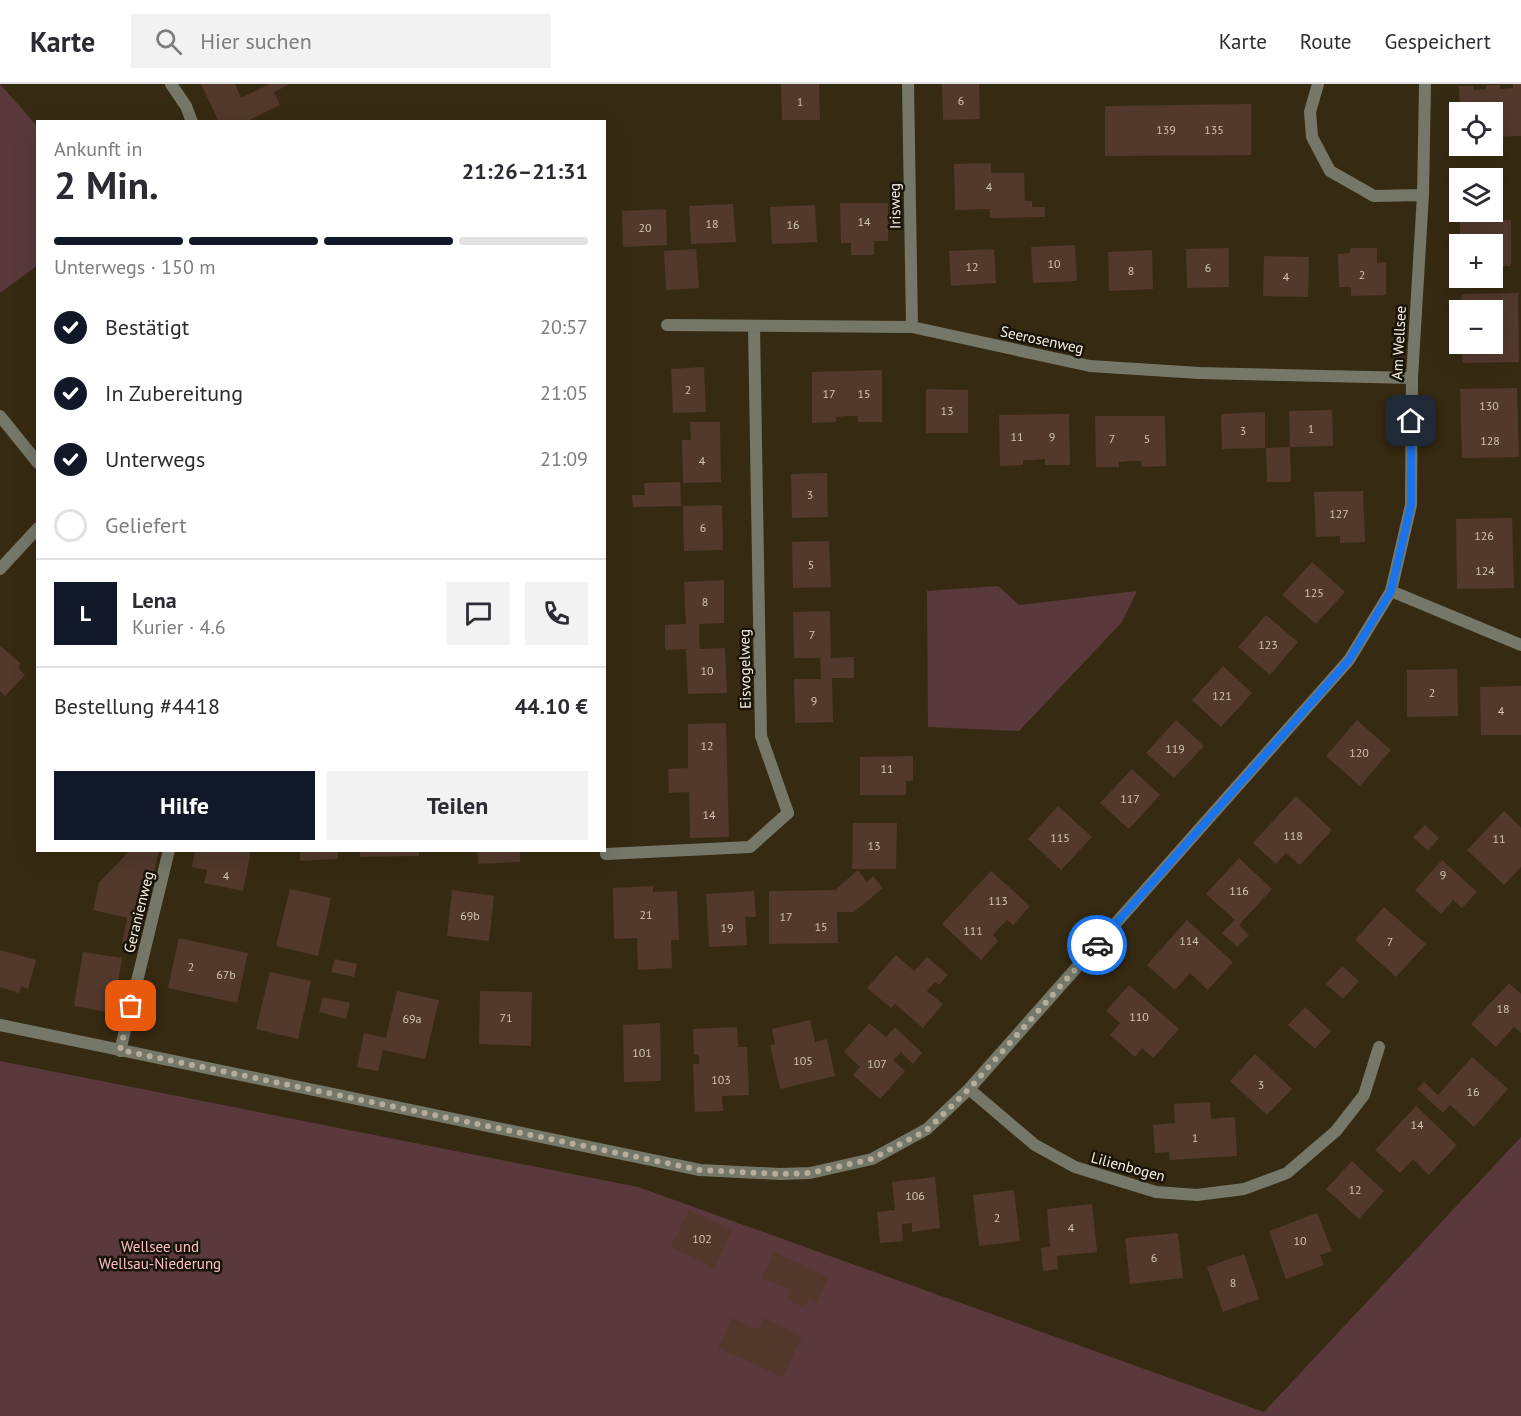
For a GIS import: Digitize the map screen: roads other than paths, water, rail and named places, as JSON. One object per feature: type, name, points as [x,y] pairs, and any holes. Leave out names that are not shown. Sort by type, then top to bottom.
[{"type":"street","points":[[171,84],[186,106],[191,120]]},
{"type":"street","name":"Irisweg","points":[[908,84],[912,327]]},
{"type":"street","points":[[1318,84],[1310,112],[1312,136],[1330,171],[1374,196],[1423,195]]},
{"type":"street","name":"Am Wellsee","points":[[0,1026],[700,1170],[780,1174],[810,1173],[872,1159],[927,1130],[969,1089],[1349,660],[1391,591],[1411,505],[1412,378],[1423,195],[1425,84]]},
{"type":"street","name":"Seerosenweg","points":[[667,325],[912,327],[1090,366],[1199,373],[1412,378]]},
{"type":"street","name":"Eisvogelweg","points":[[606,854],[750,846],[788,813],[761,736],[754,326]]},
{"type":"street","points":[[0,416],[36,461]]},
{"type":"street","points":[[0,569],[36,530]]},
{"type":"street","points":[[1391,591],[1521,645]]},
{"type":"street","name":"Geranienweg","points":[[120,1050],[169,852]]},
{"type":"street","name":"Lilienbogen","points":[[969,1089],[1035,1145],[1075,1167],[1156,1192],[1197,1195],[1244,1189],[1287,1173],[1336,1131],[1364,1095],[1379,1047]]},
{"type":"park label","name":"Wellsee und Wellsau-Niederung","points":[[160,1256]]}]
